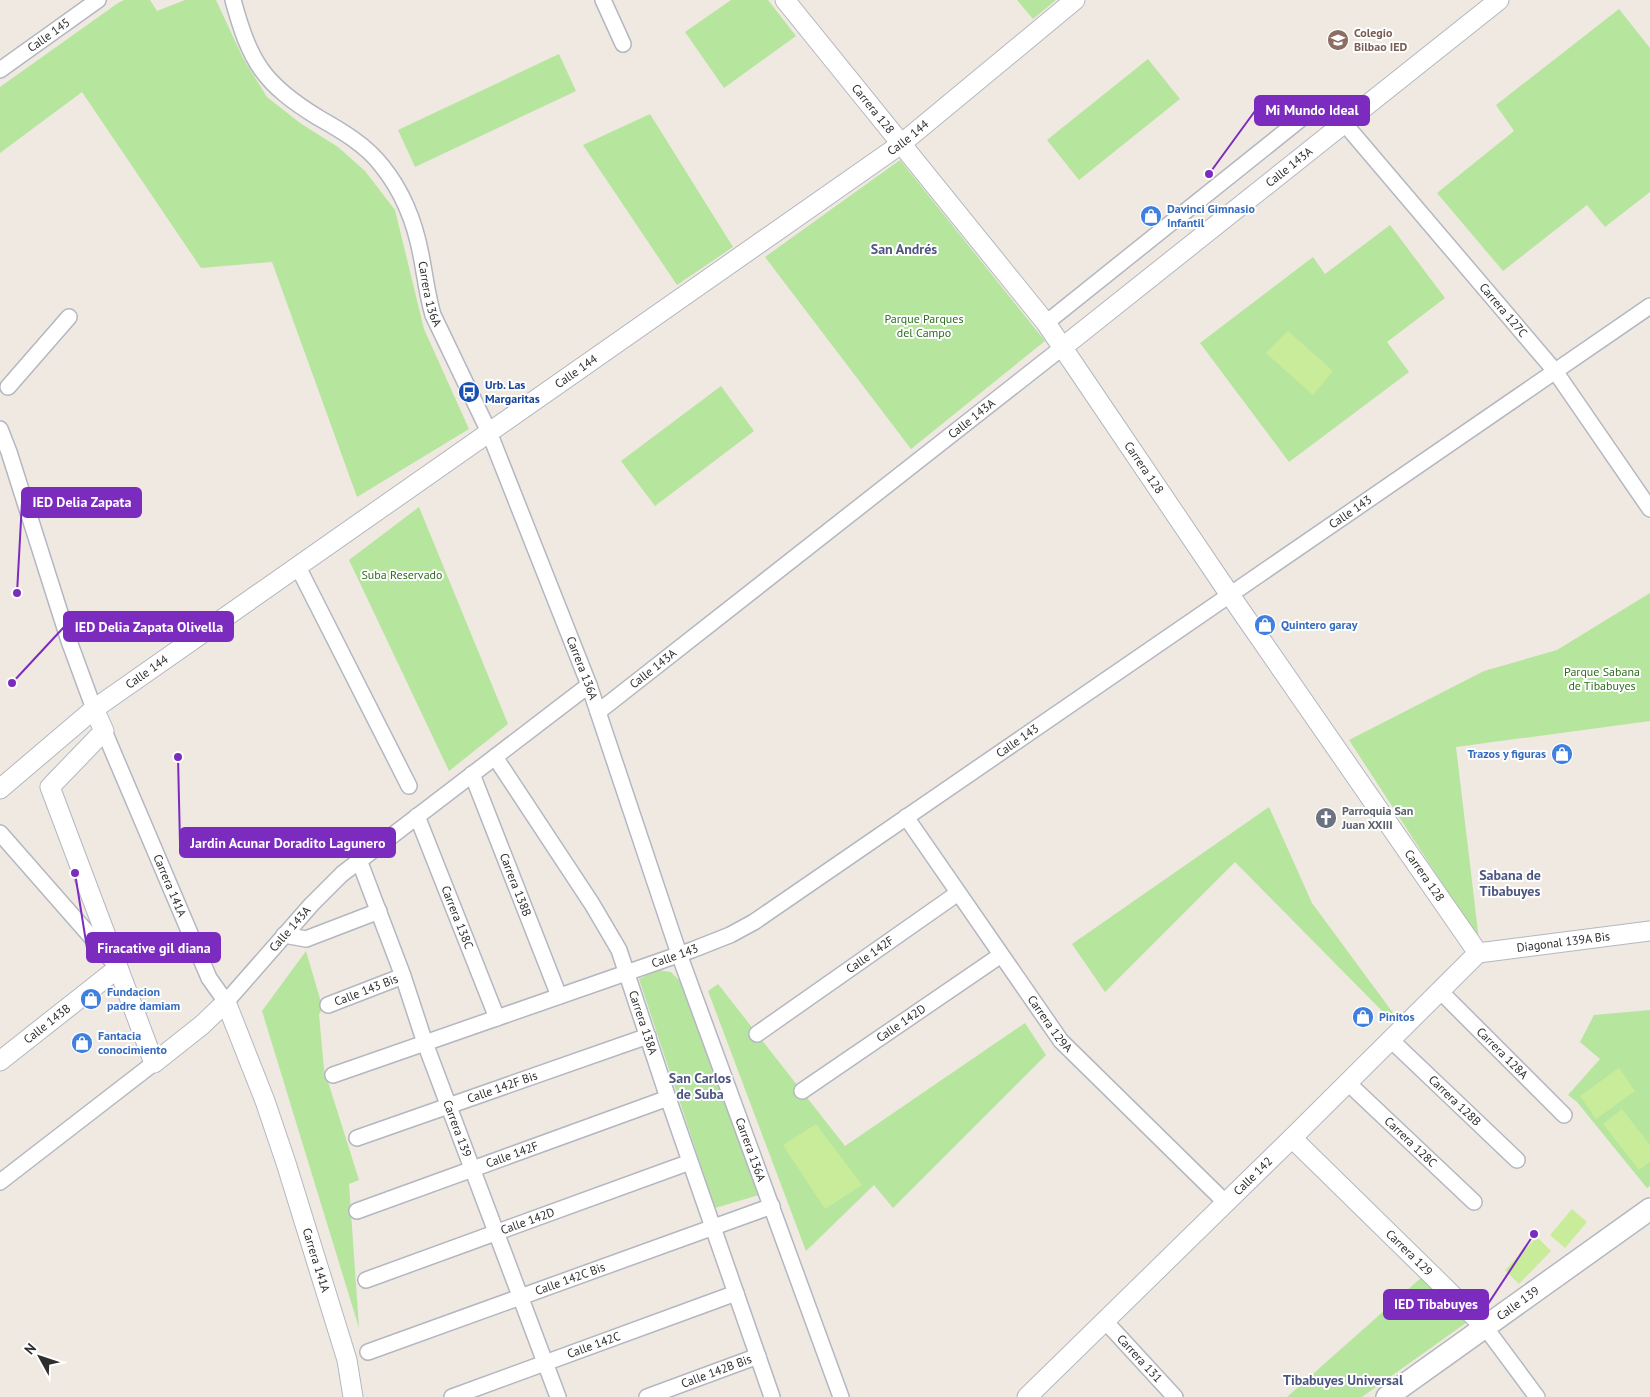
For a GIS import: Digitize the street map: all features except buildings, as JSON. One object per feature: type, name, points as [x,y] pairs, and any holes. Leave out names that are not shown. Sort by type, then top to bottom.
[{"type":"main road","name":"Calle 139","points":[[1387,1397],[1650,1209]]},
{"type":"street","name":"Calle 145","points":[[0,70],[98,0]]},
{"type":"street","name":"Carrera 136A","points":[[233,0],[248,49],[269,81],[306,110],[344,132],[366,149],[382,165],[396,185],[408,208],[414,224],[433,314],[489,432],[589,685],[679,954],[841,1397]]},
{"type":"street","points":[[603,0],[623,44]]},
{"type":"street","name":"Carrera 128","points":[[785,0],[1063,347],[1230,595],[1478,953]]},
{"type":"street","name":"Calle 144","points":[[0,789],[94,709],[901,144],[1075,0]]},
{"type":"street","name":"Calle 143A","points":[[598,712],[1063,347],[1499,0]]},
{"type":"street","points":[[1046,324],[1308,114],[1320,109],[1328,110],[1344,123]]},
{"type":"street","name":"Carrera 127C","points":[[1344,123],[1555,371],[1650,509]]},
{"type":"street","name":"Calle 143","points":[[333,1074],[730,936],[754,922],[1650,306]]},
{"type":"street","points":[[8,387],[69,317]]},
{"type":"street","name":"Carrera 141A","points":[[0,429],[10,452],[69,641],[94,709],[209,978],[226,1002],[265,1100],[347,1360],[353,1397]]},
{"type":"street","points":[[298,567],[408,786]]},
{"type":"street","name":"Calle 143A","points":[[0,1182],[202,1025],[226,1002],[329,887],[359,860],[589,685]]},
{"type":"street","points":[[104,731],[50,788],[154,1063]]},
{"type":"street","name":"Carrera 138A","points":[[495,757],[592,904],[619,950],[628,972],[668,1098],[772,1397]]},
{"type":"street","name":"Carrera 138B","points":[[472,774],[559,996]]},
{"type":"street","name":"Carrera 138C","points":[[417,816],[497,1018]]},
{"type":"street","name":"Carrera 129A","points":[[906,817],[1061,1041],[1226,1203]]},
{"type":"street","points":[[0,833],[118,968]]},
{"type":"street","name":"Carrera 139","points":[[359,860],[403,976],[425,1043],[558,1397]]},
{"type":"street","name":"Calle 142F","points":[[757,1034],[958,893]]},
{"type":"street","points":[[284,935],[306,939],[379,911]]},
{"type":"street","name":"Diagonal 139A Bis","points":[[1478,953],[1650,931]]},
{"type":"street","name":"Calle 142","points":[[1027,1397],[1478,953]]},
{"type":"street","name":"Calle 142D","points":[[802,1091],[1001,955]]},
{"type":"street","name":"Calle 143B","points":[[0,1061],[118,968]]},
{"type":"street","name":"Calle 143 Bis","points":[[328,1004],[403,976]]},
{"type":"street","name":"Carrera 128A","points":[[1440,991],[1564,1115]]},
{"type":"street","name":"Calle 142F Bis","points":[[357,1138],[648,1036]]},
{"type":"street","name":"Carrera 128B","points":[[1391,1040],[1517,1160]]},
{"type":"street","name":"Carrera 128C","points":[[1348,1083],[1474,1202]]},
{"type":"street","name":"Calle 142F","points":[[358,1211],[668,1098]]},
{"type":"street","name":"Carrera 129","points":[[1292,1138],[1485,1327],[1537,1397]]},
{"type":"street","name":"Calle 142D","points":[[366,1280],[690,1162]]},
{"type":"street","name":"Calle 142C Bis","points":[[368,1352],[772,1206]]},
{"type":"street","name":"Calle 142C","points":[[452,1397],[736,1293]]},
{"type":"street","name":"Carrera 131","points":[[1105,1321],[1175,1397]]},
{"type":"street","name":"Calle 142B Bis","points":[[647,1397],[758,1356]]},
{"type":"green space","points":[[124,0],[150,0],[157,11],[185,0],[216,0],[243,58],[267,97],[300,123],[338,147],[365,171],[395,210],[424,329],[469,429],[357,497],[272,262],[201,268],[82,92],[0,153],[0,87]]},
{"type":"green space","points":[[731,0],[768,0],[796,36],[724,88],[685,32]]},
{"type":"green space","points":[[1017,0],[1056,0],[1033,19]]},
{"type":"green space","points":[[1619,9],[1650,48],[1650,192],[1605,227],[1587,205],[1503,271],[1437,193],[1514,131],[1496,105]]},
{"type":"green space","points":[[559,54],[576,91],[415,167],[398,130]]},
{"type":"green space","points":[[1148,59],[1180,99],[1079,180],[1047,140]]},
{"type":"green space","points":[[650,114],[733,247],[677,285],[583,145]]},
{"type":"green space","name":"Parque Parques del Campo","points":[[900,160],[1045,341],[911,449],[765,257]]},
{"type":"green space","points":[[1390,225],[1445,298],[1387,342],[1409,372],[1289,462],[1200,343],[1313,257],[1325,274]]},
{"type":"green space","points":[[1288,331],[1333,371],[1313,395],[1266,353]]},
{"type":"green space","points":[[721,386],[754,431],[655,506],[621,461]]},
{"type":"green space","name":"Suba Reservado","points":[[419,507],[508,724],[449,771],[349,560]]},
{"type":"green space","name":"Parque Sabana de Tibabuyes","points":[[1650,593],[1650,721],[1456,747],[1479,940],[1349,740],[1484,671],[1557,650]]},
{"type":"green space","points":[[1269,807],[1312,903],[1399,1021],[1396,1025],[1235,862],[1105,992],[1072,944]]},
{"type":"green space","points":[[306,951],[323,1009],[319,1014],[324,1069],[359,1180],[349,1184],[359,1328],[262,1011]]},
{"type":"green space","points":[[658,970],[671,972],[681,982],[759,1195],[715,1208],[639,979]]},
{"type":"green space","points":[[718,984],[845,1146],[1025,1023],[1046,1055],[893,1208],[874,1185],[806,1251],[708,991]]},
{"type":"green space","points":[[1650,1010],[1650,1186],[1647,1188],[1577,1102],[1568,1095],[1600,1059],[1580,1042],[1594,1015]]},
{"type":"green space","points":[[1619,1068],[1635,1091],[1596,1119],[1580,1096]]},
{"type":"green space","points":[[1622,1109],[1650,1145],[1650,1162],[1639,1170],[1603,1124]]},
{"type":"green space","points":[[816,1124],[862,1185],[825,1209],[783,1145]]},
{"type":"green space","points":[[1572,1209],[1587,1222],[1565,1248],[1550,1235]]},
{"type":"green space","points":[[1537,1237],[1551,1251],[1519,1284],[1505,1270]]},
{"type":"green space","points":[[1422,1277],[1470,1320],[1362,1397],[1287,1397]]},
{"type":"place","name":"Colegio Bilbao IED","points":[[1338,40]]},
{"type":"place","name":"Mi Mundo Ideal","points":[[1209,174]]},
{"type":"place","name":"Davinci Gimnasio Infantil","points":[[1151,216]]},
{"type":"place","name":"Urb. Las Margaritas","points":[[469,392]]},
{"type":"place","name":"IED Delia Zapata","points":[[17,593]]},
{"type":"place","name":"Quintero garay","points":[[1265,625]]},
{"type":"place","name":"IED Delia Zapata Olivella","points":[[12,683]]},
{"type":"place","name":"Trazos y figuras","points":[[1562,754]]},
{"type":"place","name":"Jardin Acunar Doradito Lagunero","points":[[178,757]]},
{"type":"place","name":"Parroquia San Juan XXIII","points":[[1326,818]]},
{"type":"place","name":"Firacative gil diana","points":[[75,873]]},
{"type":"place","name":"Fundacion padre damiam","points":[[91,999]]},
{"type":"place","name":"Pinitos","points":[[1363,1017]]},
{"type":"place","name":"Fantacia conocimiento","points":[[82,1043]]},
{"type":"place","name":"IED Tibabuyes","points":[[1534,1234]]},
{"type":"district","name":"San Andrés","points":[[904,249]]},
{"type":"district","name":"Sabana de Tibabuyes","points":[[1510,884]]},
{"type":"district","name":"San Carlos de Suba","points":[[700,1086]]},
{"type":"district","name":"Tibabuyes Universal","points":[[1343,1380]]}]
